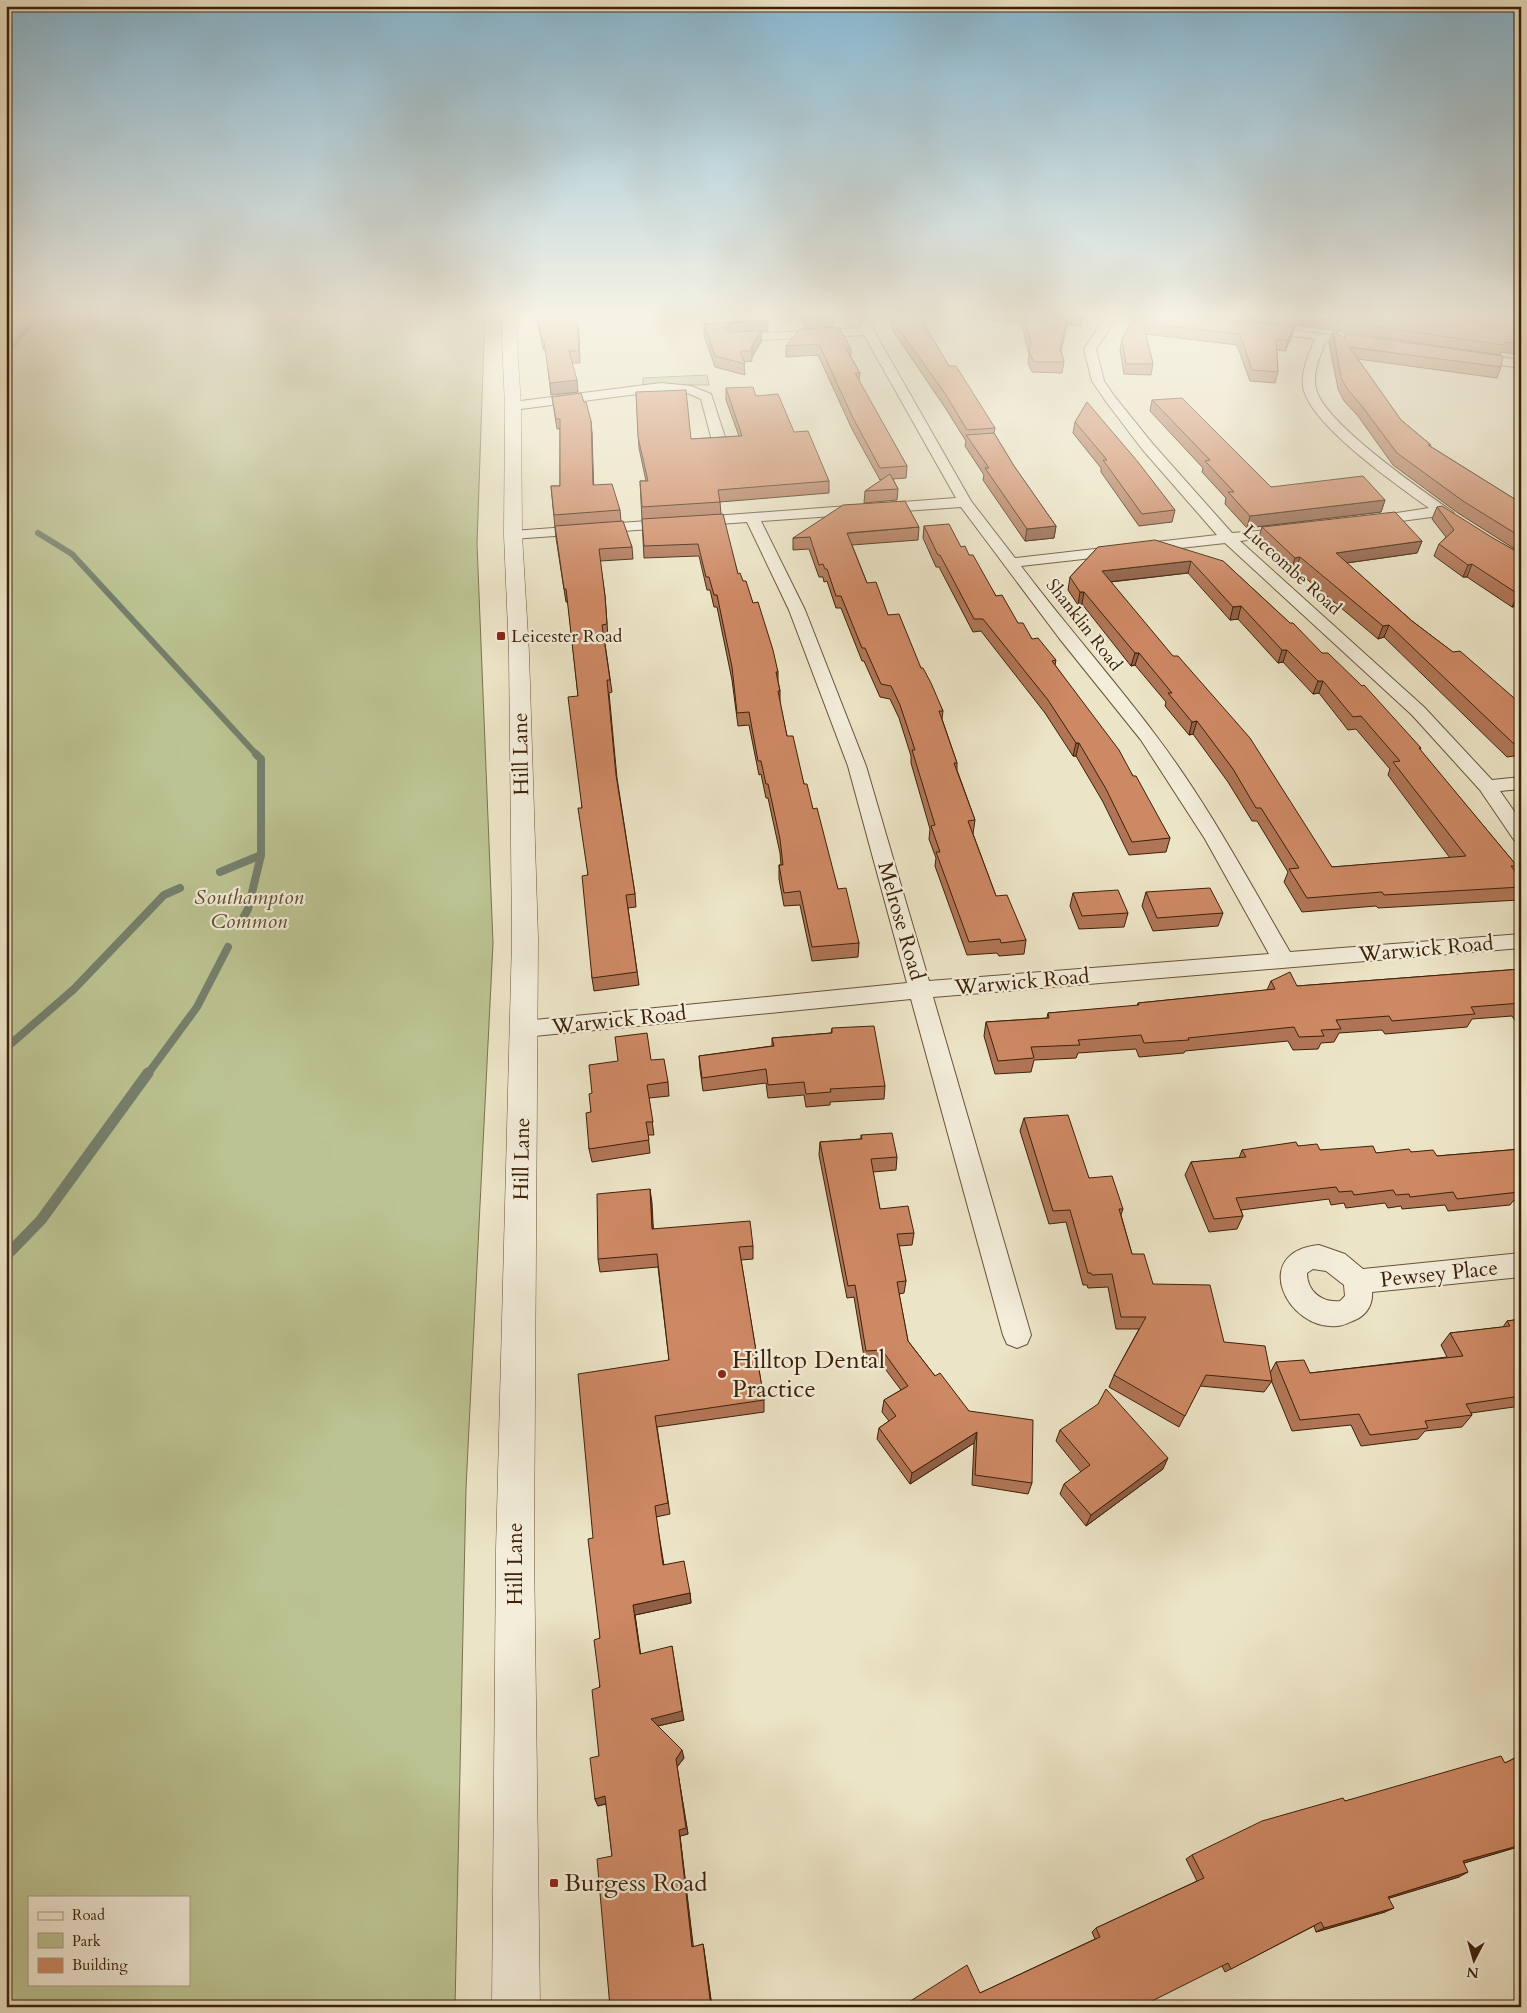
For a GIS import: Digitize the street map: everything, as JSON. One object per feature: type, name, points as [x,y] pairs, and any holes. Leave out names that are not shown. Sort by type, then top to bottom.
[{"type":"street","name":"Hill Lane","points":[[513,406],[513,535],[519,653],[525,939],[515,1550],[516,2007]]},
{"type":"street","points":[[710,406],[720,431]]},
{"type":"street","name":"Shanklin Road","points":[[911,406],[965,502],[1010,563],[1148,737],[1214,838],[1284,960]]},
{"type":"street","name":"Luccombe Road","points":[[1117,406],[1147,446],[1227,537],[1418,711],[1487,786],[1521,836]]},
{"type":"street","points":[[1319,406],[1346,434],[1380,464],[1457,521]]},
{"type":"street","points":[[513,535],[965,502]]},
{"type":"street","points":[[1359,522],[1441,510]]},
{"type":"street","name":"Melrose Road","points":[[752,518],[796,610],[857,766],[1017,1335]]},
{"type":"street","points":[[1010,563],[1227,537],[1303,530]]},
{"type":"street","points":[[1487,786],[1521,783]]},
{"type":"street","name":"Warwick Road","points":[[524,1029],[921,990],[1521,941]]},
{"type":"street","name":"Pewsey Place","points":[[1357,1282],[1521,1265]]},
{"type":"green space","name":"Southampton Common","points":[[6,406],[482,406],[477,544],[493,943],[466,1488],[455,2007],[6,2007]]},
{"type":"building","points":[[554,406],[587,406],[591,421],[593,485],[612,484],[620,510],[554,515],[551,486],[560,486],[560,419],[556,419]]},
{"type":"building","points":[[637,406],[688,406],[691,439],[742,436],[732,406],[783,406],[794,432],[808,431],[829,481],[718,490],[720,502],[642,507],[640,481],[648,481],[638,437]]},
{"type":"building","points":[[847,406],[873,406],[907,466],[880,468]]},
{"type":"building","points":[[953,406],[981,406],[995,428],[967,430]]},
{"type":"building","points":[[1085,406],[1090,406],[1138,462],[1175,510],[1142,514],[1103,460],[1107,460],[1075,422]]},
{"type":"building","points":[[1158,406],[1190,406],[1271,487],[1363,476],[1385,500],[1250,516],[1228,492],[1234,492],[1205,461],[1210,460]]},
{"type":"building","points":[[1362,406],[1391,406],[1401,420],[1431,445],[1428,445],[1521,503],[1521,537],[1463,501],[1397,453]]},
{"type":"building","points":[[994,433],[1014,466],[1056,526],[1027,529],[985,468],[989,468],[966,435]]},
{"type":"building","points":[[890,474],[898,489],[865,491]]},
{"type":"building","points":[[905,501],[919,527],[847,533],[867,583],[876,582],[888,615],[899,614],[921,668],[923,668],[931,683],[943,711],[939,711],[957,763],[954,763],[975,820],[968,821],[996,896],[1007,895],[1026,940],[1001,943],[1000,939],[969,942],[936,852],[940,852],[931,826],[935,825],[912,750],[915,750],[900,705],[891,686],[881,684],[865,648],[862,648],[841,596],[836,596],[827,569],[825,569],[823,564],[819,565],[810,537],[793,538],[843,505]]},
{"type":"building","points":[[1442,506],[1521,554],[1521,593],[1518,594],[1472,564],[1468,565],[1439,544],[1454,530],[1437,507]]},
{"type":"building","points":[[1395,512],[1422,541],[1336,553],[1412,621],[1453,652],[1460,651],[1521,704],[1521,743],[1514,744],[1389,625],[1383,626],[1300,557],[1295,558],[1262,527]]},
{"type":"building","points":[[723,514],[738,574],[740,573],[743,581],[746,581],[753,603],[758,602],[778,672],[776,672],[780,691],[778,691],[787,736],[793,736],[804,784],[807,784],[813,809],[817,808],[838,889],[846,888],[859,943],[812,947],[800,891],[784,893],[779,865],[783,865],[780,839],[768,784],[766,784],[761,761],[758,761],[749,712],[737,713],[732,667],[717,595],[714,595],[709,577],[706,577],[698,544],[644,546],[642,519]]},
{"type":"building","points":[[623,521],[632,547],[599,549],[607,624],[602,625],[610,680],[607,680],[616,775],[635,894],[626,895],[637,972],[592,978],[582,876],[588,875],[578,808],[582,808],[568,697],[578,696],[566,589],[564,589],[555,526]]},
{"type":"building","points":[[949,524],[961,547],[965,546],[969,555],[973,555],[996,596],[1002,595],[1018,623],[1023,623],[1032,639],[1038,638],[1056,660],[1052,661],[1119,750],[1133,776],[1136,776],[1170,838],[1132,842],[1106,789],[1079,743],[1076,743],[1048,700],[983,619],[974,619],[924,526]]},
{"type":"building","points":[[1155,540],[1223,561],[1290,623],[1293,623],[1322,653],[1328,653],[1362,686],[1364,685],[1421,748],[1419,748],[1517,866],[1511,866],[1521,879],[1521,887],[1384,895],[1382,892],[1307,898],[1289,869],[1299,868],[1261,808],[1256,808],[1233,769],[1197,721],[1192,722],[1168,693],[1172,693],[1139,653],[1135,653],[1084,592],[1080,592],[1070,577],[1098,547]],"holes":[[[1191,561],[1233,607],[1241,606],[1282,650],[1287,650],[1318,681],[1323,681],[1353,717],[1361,716],[1400,761],[1393,762],[1466,856],[1332,867],[1250,738],[1178,656],[1173,656],[1102,571]]]},
{"type":"building","points":[[1210,888],[1223,913],[1157,918],[1146,892]]},
{"type":"building","points":[[1118,890],[1128,913],[1082,916],[1073,893]]},
{"type":"building","points":[[1521,969],[1521,1003],[1471,1007],[1475,1014],[1392,1021],[1389,1016],[1336,1020],[1341,1029],[1321,1030],[1324,1036],[1299,1037],[1294,1027],[1188,1038],[1189,1040],[1144,1043],[1141,1035],[1078,1040],[1080,1045],[1031,1047],[1034,1058],[998,1061],[986,1022],[1049,1018],[1048,1013],[1139,1005],[1138,1003],[1275,989],[1271,981],[1290,972],[1297,986]]},
{"type":"building","points":[[874,1026],[885,1086],[830,1089],[831,1092],[806,1094],[804,1082],[768,1085],[766,1069],[702,1078],[699,1056],[774,1046],[772,1038],[832,1033],[832,1028]]},
{"type":"building","points":[[647,1033],[651,1060],[664,1059],[668,1082],[647,1085],[653,1122],[646,1122],[649,1140],[589,1149],[586,1113],[591,1112],[589,1094],[592,1093],[589,1065],[618,1061],[615,1037]]},
{"type":"building","points":[[1068,1115],[1089,1178],[1112,1176],[1123,1209],[1119,1209],[1132,1254],[1144,1254],[1153,1284],[1210,1285],[1224,1342],[1265,1346],[1272,1381],[1206,1375],[1185,1416],[1114,1375],[1146,1317],[1121,1317],[1112,1274],[1092,1275],[1088,1273],[1070,1210],[1053,1211],[1024,1118]]},
{"type":"building","points":[[892,1133],[897,1157],[871,1159],[880,1209],[908,1206],[914,1233],[897,1234],[906,1281],[897,1282],[908,1341],[935,1376],[940,1373],[969,1411],[1033,1420],[1032,1483],[975,1475],[977,1432],[912,1473],[879,1428],[896,1416],[884,1400],[908,1386],[882,1350],[866,1351],[855,1285],[848,1286],[820,1142],[862,1139],[861,1135]]},
{"type":"building","points":[[1296,1142],[1298,1146],[1317,1144],[1320,1150],[1373,1146],[1376,1153],[1409,1149],[1411,1152],[1433,1150],[1437,1156],[1521,1149],[1521,1188],[1517,1189],[1519,1192],[1457,1199],[1453,1192],[1410,1197],[1409,1194],[1396,1195],[1393,1190],[1354,1195],[1352,1191],[1339,1192],[1336,1187],[1236,1198],[1243,1216],[1214,1219],[1191,1162],[1246,1157],[1242,1150]]},
{"type":"building","points":[[650,1189],[652,1229],[750,1221],[753,1246],[739,1247],[764,1400],[655,1416],[668,1503],[655,1506],[663,1565],[684,1561],[690,1593],[633,1605],[640,1654],[672,1646],[682,1711],[651,1719],[682,1750],[676,1759],[686,1828],[679,1830],[692,1947],[703,1944],[711,2007],[610,2007],[597,1859],[612,1856],[605,1796],[595,1799],[590,1758],[599,1756],[592,1690],[600,1687],[594,1640],[600,1638],[588,1539],[593,1538],[578,1374],[669,1360],[657,1254],[598,1259],[597,1194]]},
{"type":"building","points":[[1521,1319],[1521,1396],[1466,1404],[1472,1415],[1425,1421],[1428,1428],[1370,1435],[1359,1414],[1300,1420],[1276,1362],[1304,1360],[1310,1373],[1463,1356],[1450,1333],[1510,1326],[1507,1321]]},
{"type":"building","points":[[1106,1389],[1168,1458],[1091,1515],[1064,1484],[1090,1465],[1060,1430],[1098,1404]]},
{"type":"building","points":[[1521,1755],[1521,1845],[1463,1861],[1468,1872],[1388,1897],[1394,1908],[1324,1928],[1321,1922],[1231,1969],[1228,1963],[1140,2007],[901,2007],[967,1965],[980,1993],[1100,1937],[1096,1928],[1204,1878],[1192,1855],[1262,1821],[1343,1798],[1345,1801],[1501,1756],[1505,1763]]},
{"type":"waterway","points":[[38,533],[72,554],[257,755]]},
{"type":"waterway","points":[[257,755],[261,759],[261,855]]},
{"type":"waterway","points":[[220,872],[261,855]]},
{"type":"waterway","points":[[241,922],[248,909],[261,855]]},
{"type":"waterway","points":[[6,1048],[74,989],[164,895],[180,888]]},
{"type":"waterway","points":[[147,1075],[197,1007],[228,947]]},
{"type":"waterway","points":[[6,1256],[41,1220],[148,1073]]},
{"type":"place","name":"Leicester Road","points":[[501,636]]},
{"type":"place","name":"Hilltop Dental Practice","points":[[722,1374]]},
{"type":"place","name":"Burgess Road","points":[[554,1883]]}]
